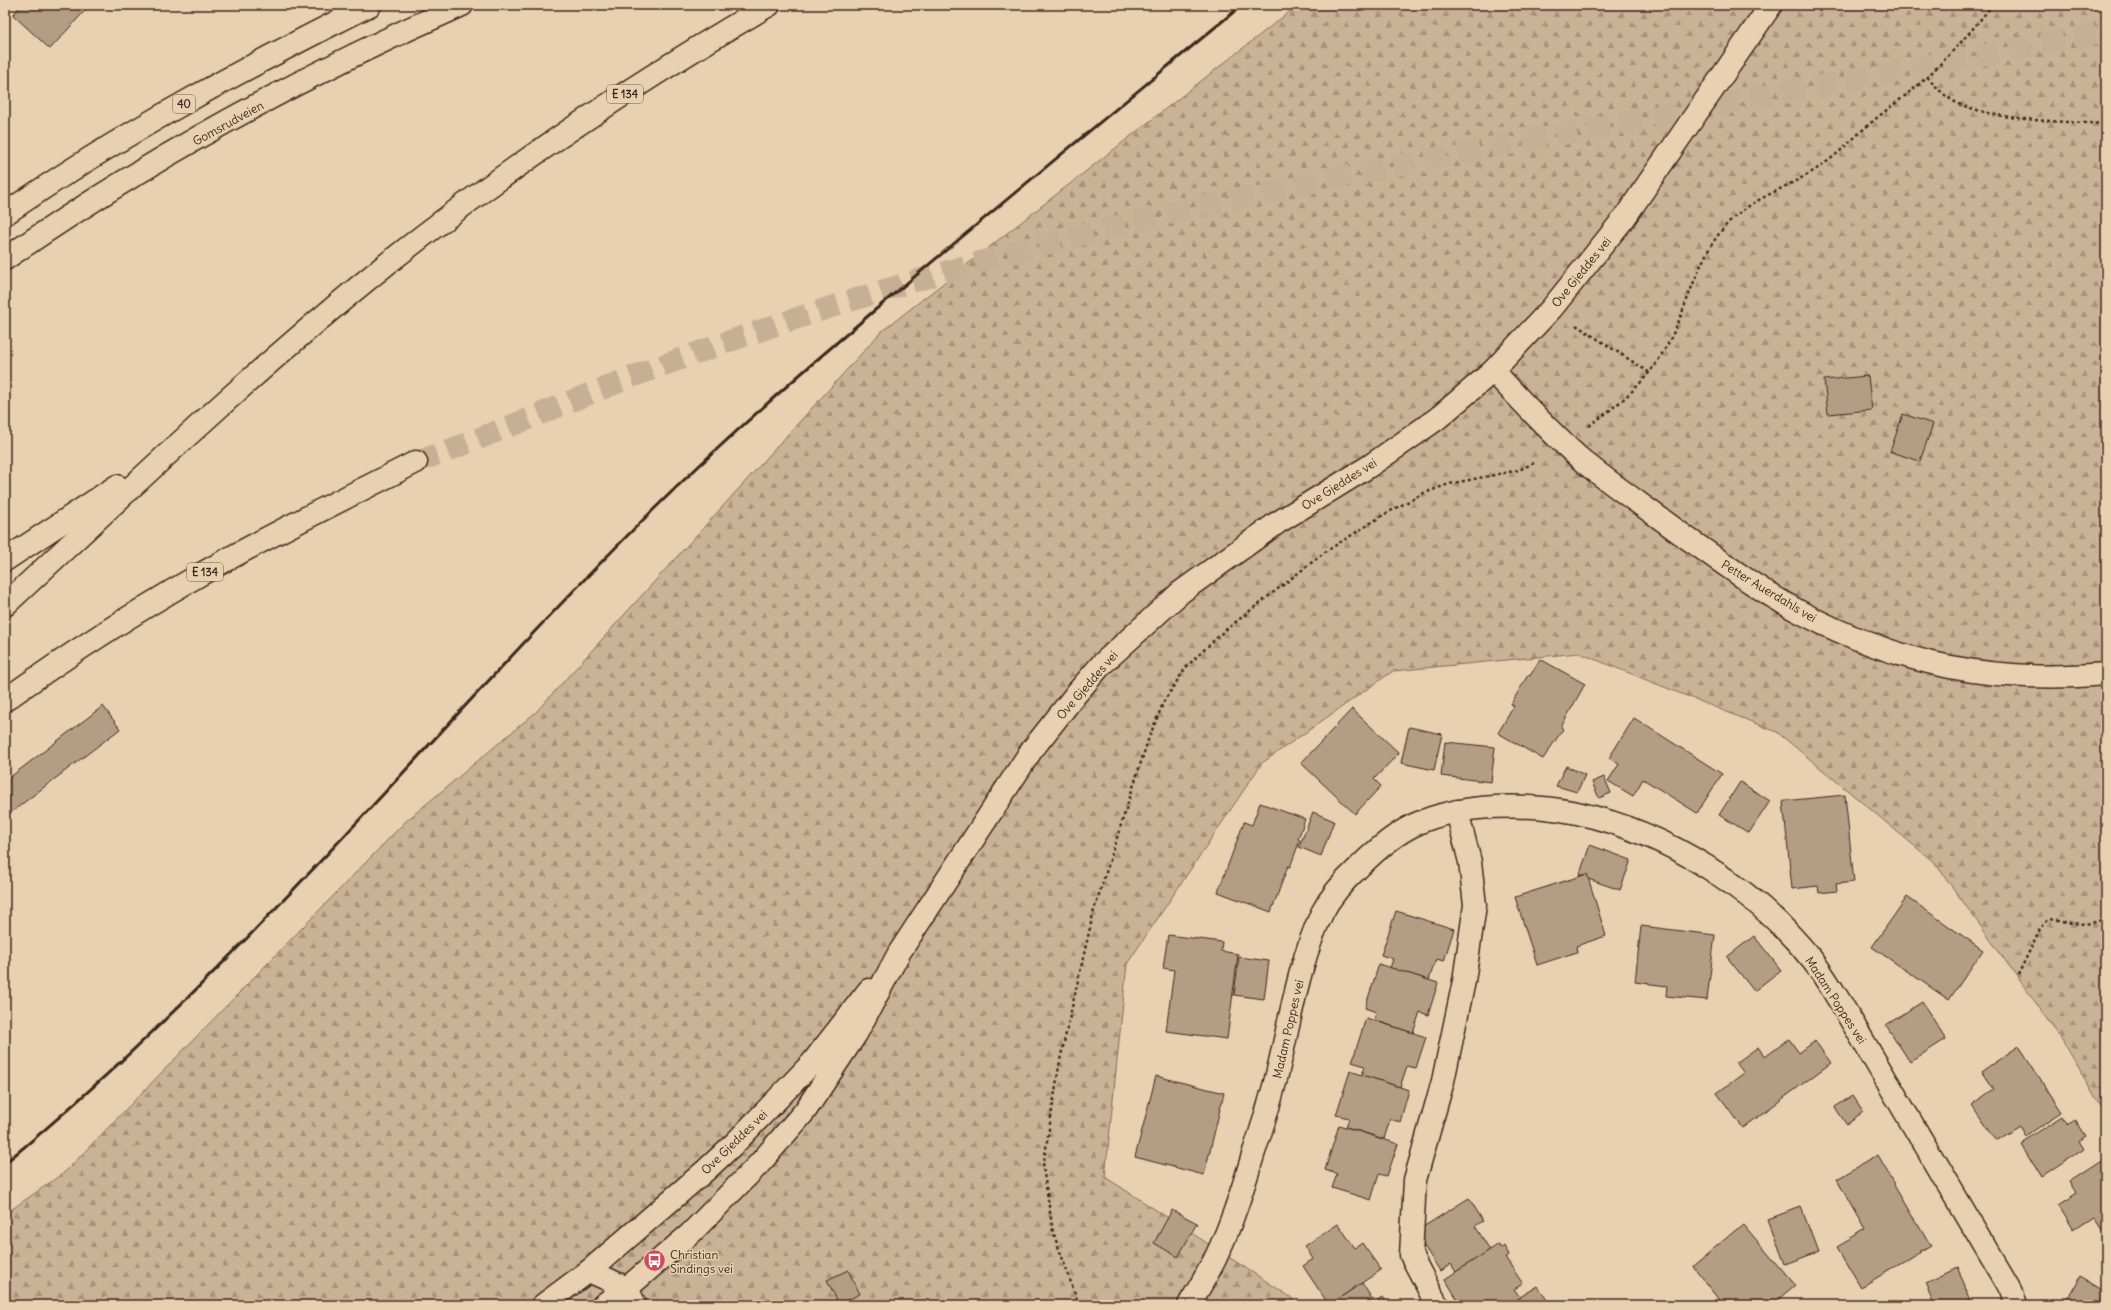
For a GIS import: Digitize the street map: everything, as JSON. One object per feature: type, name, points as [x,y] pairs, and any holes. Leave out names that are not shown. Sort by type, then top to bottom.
[{"type":"main road","name":"40","points":[[5,214],[78,166],[161,117],[299,41],[370,5]]},
{"type":"main road","name":"Gomsrudveien","points":[[5,259],[98,199],[233,119],[399,33],[462,5]]},
{"type":"main road","name":"E 134","points":[[5,605],[170,451],[286,348],[383,268],[518,166],[655,73],[768,5]]},
{"type":"main road","name":"Ove Gjeddes vei","points":[[603,1305],[631,1296],[760,1163],[805,1111],[856,1034],[899,953],[1031,752],[1076,694],[1101,665],[1181,592],[1277,522],[1368,467],[1407,440],[1438,418],[1493,371],[1552,308],[1625,217],[1770,5]]},
{"type":"main road","name":"Petter Auerdahls vei","points":[[1493,371],[1536,416],[1585,462],[1718,560],[1806,615],[1849,636],[1895,653],[1937,666],[2026,678],[2066,678],[2106,674]]},
{"type":"main road","name":"E 134","points":[[5,560],[170,451]]},
{"type":"main road","name":"E 134","points":[[5,700],[108,630],[196,577],[279,532],[416,462]]},
{"type":"main road","name":"Madam Poppes vei","points":[[1189,1305],[1214,1260],[1235,1214],[1273,1091],[1304,957],[1323,911],[1348,878],[1377,849],[1416,824],[1457,811],[1510,807],[1559,810],[1605,820],[1649,836],[1688,855],[1739,889],[1781,925],[1814,962],[1842,1005],[2006,1282],[2014,1305]]},
{"type":"main road","points":[[1436,1305],[1411,1255],[1415,1180],[1443,1081],[1464,981],[1475,905],[1470,862],[1457,811]]},
{"type":"main road","name":"Ove Gjeddes vei","points":[[543,1305],[589,1272],[706,1170],[777,1101],[812,1063],[840,1025],[899,953]]},
{"type":"main road","points":[[589,1272],[631,1296]]},
{"type":"main road","points":[[589,1272],[598,1305]]},
{"type":"path","points":[[1588,426],[1633,392],[1650,373],[1664,351],[1677,325],[1707,251],[1728,223],[1757,202],[1798,181],[1821,166],[1926,77],[1963,40],[1992,5]]},
{"type":"path","points":[[1926,77],[1941,93],[1956,102],[2000,115],[2106,124]]},
{"type":"path","points":[[1552,308],[1650,373]]},
{"type":"path","points":[[1079,1305],[1053,1232],[1043,1167],[1060,1060],[1094,910],[1148,740],[1164,701],[1187,666],[1223,632],[1280,586],[1385,514],[1424,493],[1449,484],[1519,470],[1534,463]]},
{"type":"path","points":[[2018,975],[2040,929],[2048,920],[2055,919],[2073,923],[2092,924],[2106,918]]},
{"type":"green space","points":[[1298,5],[2106,5],[2106,1115],[2059,1035],[1935,863],[1777,732],[1579,653],[1393,671],[1262,763],[1127,964],[1105,1177],[1292,1298],[1295,1305],[5,1305],[5,1214],[65,1172],[405,822],[536,712],[881,332]]},
{"type":"building","points":[[21,5],[90,5],[50,49],[13,15]]},
{"type":"building","points":[[1868,376],[1872,410],[1828,414],[1824,380]]},
{"type":"building","points":[[1903,414],[1933,424],[1920,461],[1890,452]]},
{"type":"building","points":[[1540,659],[1585,684],[1561,727],[1563,729],[1543,759],[1498,733],[1514,706],[1511,704],[1528,675],[1530,676]]},
{"type":"building","points":[[103,706],[120,729],[5,817],[5,781]]},
{"type":"building","points":[[1352,709],[1399,753],[1374,779],[1381,786],[1355,814],[1301,763]]},
{"type":"building","points":[[1634,718],[1722,774],[1697,813],[1643,779],[1633,796],[1608,781],[1619,764],[1609,758]]},
{"type":"building","points":[[1409,727],[1442,734],[1434,770],[1401,763]]},
{"type":"building","points":[[1445,742],[1495,747],[1491,782],[1441,776]]},
{"type":"building","points":[[1566,766],[1585,775],[1577,792],[1556,786]]},
{"type":"building","points":[[1604,777],[1611,793],[1599,798],[1592,782]]},
{"type":"building","points":[[1740,782],[1770,801],[1749,833],[1719,815]]},
{"type":"building","points":[[1845,795],[1854,882],[1836,884],[1837,891],[1819,893],[1818,886],[1792,889],[1783,801]]},
{"type":"building","points":[[1260,803],[1305,819],[1298,839],[1300,840],[1290,867],[1288,866],[1271,912],[1218,892],[1244,822],[1252,825]]},
{"type":"building","points":[[1313,812],[1334,821],[1321,856],[1299,847]]},
{"type":"building","points":[[1590,845],[1631,860],[1620,890],[1588,879],[1587,874],[1579,876]]},
{"type":"building","points":[[1587,874],[1606,936],[1576,946],[1577,952],[1537,965],[1515,897]]},
{"type":"building","points":[[1907,897],[1983,950],[1949,1000],[1872,947]]},
{"type":"building","points":[[1396,911],[1454,929],[1444,961],[1436,959],[1429,980],[1390,968],[1393,959],[1381,955]]},
{"type":"building","points":[[1641,926],[1715,935],[1707,1000],[1666,996],[1667,986],[1635,982]]},
{"type":"building","points":[[1168,935],[1222,942],[1221,951],[1238,954],[1227,1039],[1166,1031],[1174,970],[1163,968]]},
{"type":"building","points":[[1754,936],[1781,970],[1754,991],[1727,957]]},
{"type":"building","points":[[1239,957],[1269,961],[1264,999],[1234,995]]},
{"type":"building","points":[[1379,964],[1438,983],[1428,1015],[1420,1012],[1413,1033],[1374,1020],[1376,1012],[1365,1008]]},
{"type":"building","points":[[1922,1002],[1946,1039],[1910,1062],[1886,1025]]},
{"type":"building","points":[[1366,1018],[1426,1037],[1416,1068],[1407,1066],[1400,1087],[1362,1075],[1365,1066],[1352,1062]]},
{"type":"building","points":[[1789,1039],[1799,1053],[1815,1041],[1831,1063],[1743,1128],[1717,1093],[1744,1073],[1736,1063],[1758,1047],[1765,1057]]},
{"type":"building","points":[[2019,1046],[2062,1112],[2026,1136],[2020,1126],[1996,1141],[1971,1105],[1994,1089],[1982,1071]]},
{"type":"building","points":[[1350,1071],[1409,1090],[1400,1122],[1390,1119],[1384,1139],[1346,1127],[1349,1118],[1336,1115]]},
{"type":"building","points":[[1156,1076],[1224,1093],[1204,1175],[1135,1157]]},
{"type":"building","points":[[1852,1096],[1863,1112],[1846,1124],[1835,1107]]},
{"type":"building","points":[[2063,1116],[2068,1124],[2075,1119],[2086,1136],[2079,1141],[2084,1149],[2042,1177],[2021,1143]]},
{"type":"building","points":[[1339,1125],[1398,1144],[1387,1176],[1379,1174],[1371,1200],[1332,1188],[1337,1174],[1325,1170]]},
{"type":"building","points":[[1878,1155],[1931,1246],[1861,1287],[1837,1247],[1866,1230],[1837,1179]]},
{"type":"building","points":[[2106,1157],[2106,1238],[2094,1219],[2074,1232],[2057,1205],[2076,1193],[2069,1181]]},
{"type":"building","points":[[1469,1198],[1483,1221],[1475,1226],[1490,1250],[1456,1272],[1451,1264],[1440,1271],[1415,1232]]},
{"type":"building","points":[[1801,1207],[1818,1252],[1785,1264],[1768,1219]]},
{"type":"building","points":[[1172,1210],[1197,1223],[1178,1257],[1154,1243]]},
{"type":"building","points":[[1338,1224],[1355,1248],[1362,1243],[1381,1270],[1329,1305],[1303,1266],[1313,1259],[1305,1246]]},
{"type":"building","points":[[1743,1224],[1795,1286],[1773,1305],[1724,1305],[1693,1266]]},
{"type":"building","points":[[1499,1244],[1500,1248],[1504,1245],[1509,1255],[1505,1257],[1523,1284],[1514,1289],[1520,1297],[1508,1305],[1461,1305],[1445,1279]]},
{"type":"building","points":[[1957,1268],[1972,1301],[1964,1305],[1936,1305],[1926,1283]]},
{"type":"building","points":[[848,1270],[860,1294],[839,1304],[827,1280]]},
{"type":"building","points":[[2080,1276],[2106,1291],[2106,1305],[2071,1305],[2065,1302]]},
{"type":"building","points":[[1362,1283],[1374,1302],[1382,1297],[1388,1305],[1329,1305]]},
{"type":"building","points":[[1538,1286],[1550,1305],[1508,1305],[1520,1297]]},
{"type":"tunnel","points":[[416,462],[701,351],[905,284],[1058,241],[1201,206],[1345,176],[2106,32]]},
{"type":"railway","points":[[5,1163],[92,1088],[176,1009],[257,928],[572,592],[653,510],[712,454],[772,399],[863,320],[1242,5]]},
{"type":"place","name":"Christian Sindings vei","points":[[654,1261]]}]
